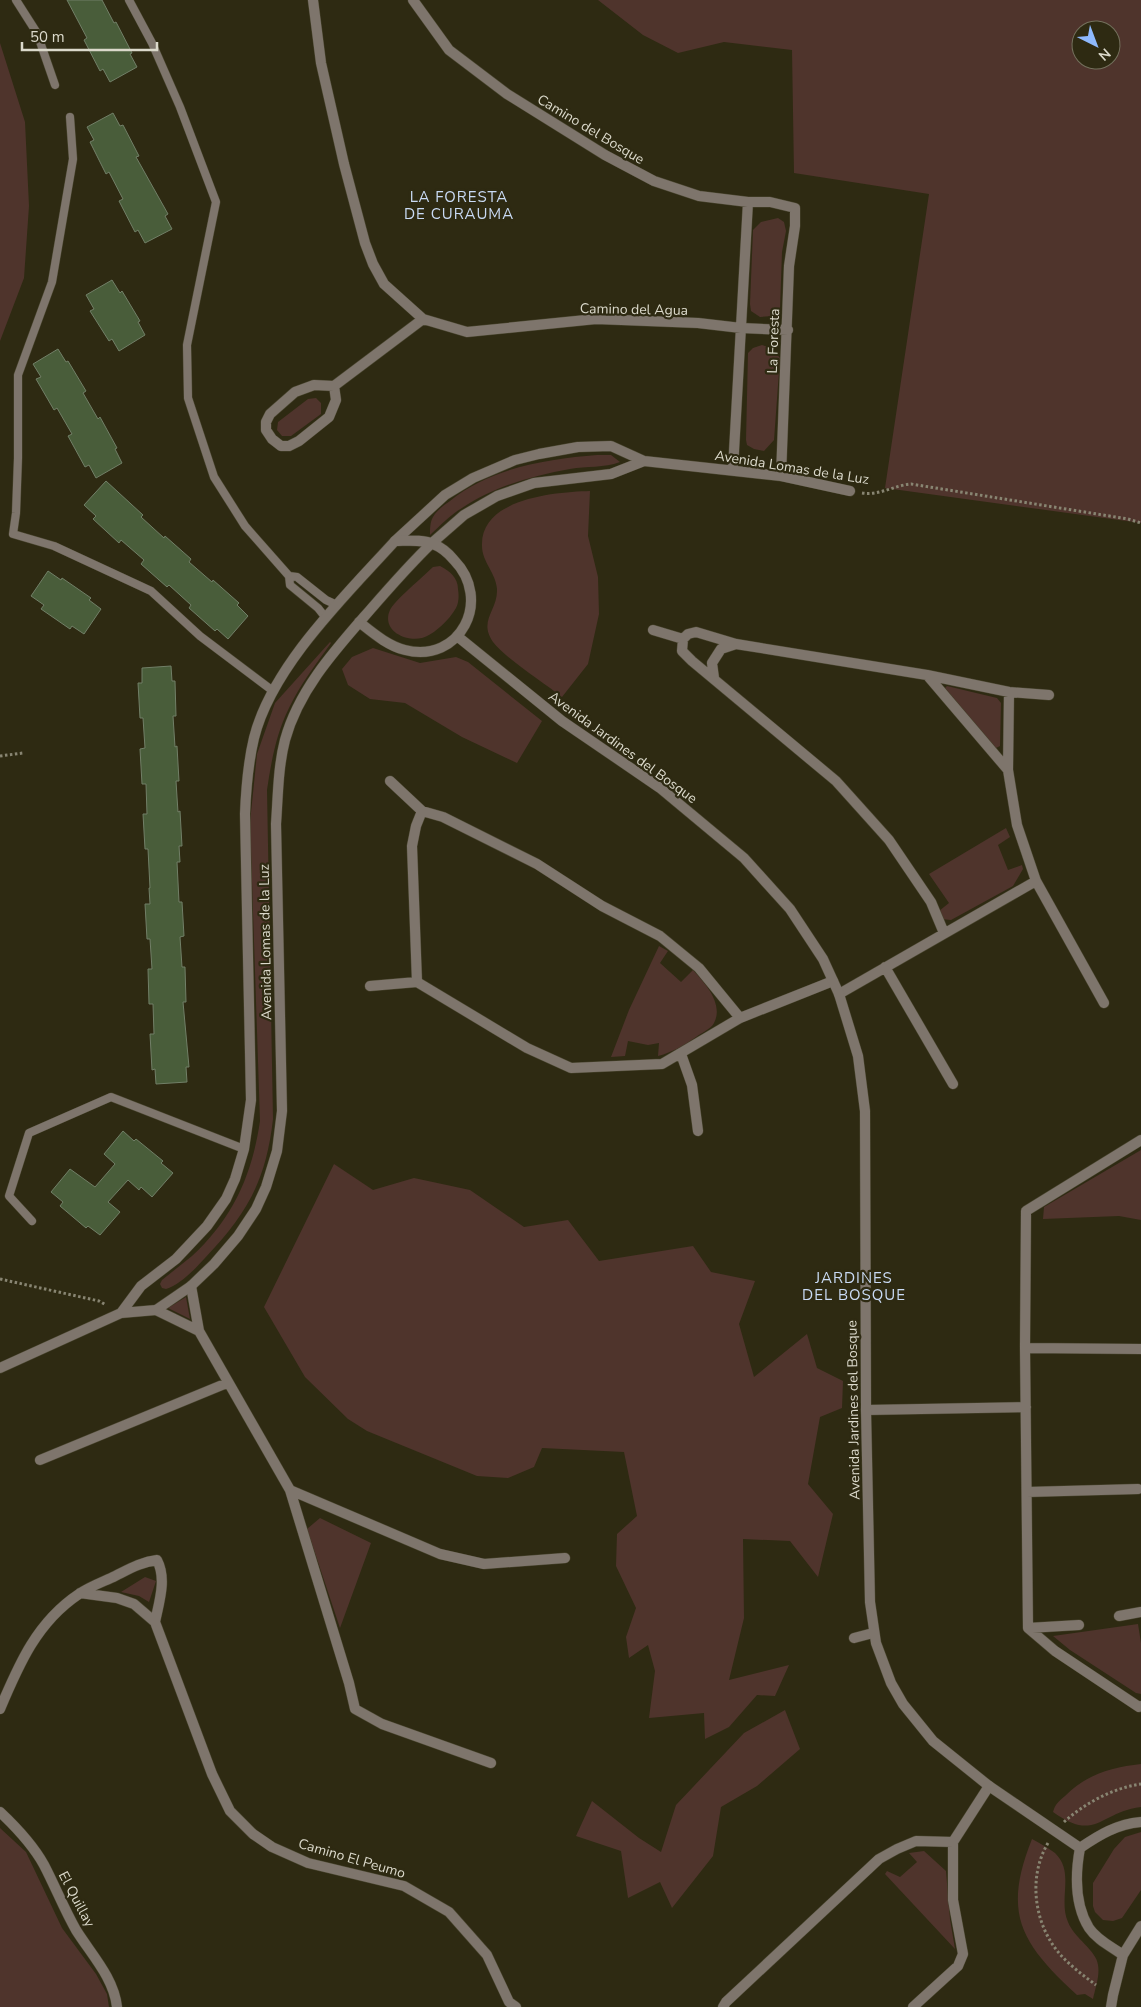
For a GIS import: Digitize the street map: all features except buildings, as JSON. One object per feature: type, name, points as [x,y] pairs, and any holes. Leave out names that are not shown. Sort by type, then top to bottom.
[{"type":"street","name":"Camino del Agua","points":[[313,0],[321,63],[344,164],[365,243],[373,264],[384,284],[422,319],[467,332],[596,319],[698,323],[741,328],[788,330]]},
{"type":"street","name":"Camino del Bosque","points":[[413,0],[450,50],[507,94],[605,155],[654,181],[698,196],[748,202],[770,202],[795,208]]},
{"type":"street","points":[[733,469],[748,202]]},
{"type":"street","name":"La Foresta","points":[[781,476],[789,266],[795,226],[795,208]]},
{"type":"street","points":[[334,386],[336,400],[329,417],[299,441],[289,446],[281,446],[272,439],[266,430],[266,422],[270,414],[295,392],[314,385],[334,386],[422,319]]},
{"type":"street","name":"Avenida Lomas de la Luz","points":[[121,1313],[141,1286],[176,1259],[207,1226],[226,1199],[235,1179],[244,1149],[250,1100],[245,814],[247,774],[254,738],[273,691],[281,676],[337,605],[395,541],[445,495],[473,478],[509,463],[539,454],[578,447],[611,446],[644,461],[733,469],[781,476],[850,491]]},
{"type":"street","name":"Avenida Lomas de la Luz","points":[[0,1368],[121,1313],[156,1310],[191,1286],[214,1264],[247,1222],[266,1187],[278,1152],[282,1111],[276,824],[279,784],[285,740],[299,703],[321,668],[411,564],[464,515],[496,496],[534,483],[611,474],[644,461]]},
{"type":"street","points":[[360,622],[382,640],[403,650],[423,653],[442,647],[457,636],[468,619],[472,602],[470,584],[462,568],[449,554],[432,543],[395,541]]},
{"type":"street","points":[[653,630],[683,639]]},
{"type":"street","points":[[944,933],[931,902],[889,840],[842,787],[692,661],[682,651],[683,639],[688,634],[696,632],[736,644],[927,675],[1009,692],[1049,696]]},
{"type":"street","name":"Avenida Jardines del Bosque","points":[[457,636],[562,721],[660,788],[744,858],[790,909],[823,959],[839,994],[858,1056],[865,1111],[866,1410],[870,1602],[873,1633],[891,1683],[917,1723],[933,1741],[989,1786],[1080,1848]]},
{"type":"street","points":[[714,678],[712,663],[721,649],[736,644]]},
{"type":"street","points":[[927,675],[1008,770]]},
{"type":"street","points":[[1009,692],[1008,770],[1017,825],[1036,881],[1104,1003]]},
{"type":"street","points":[[390,781],[422,811],[443,817],[537,864],[602,906],[660,936],[699,968],[740,1018]]},
{"type":"street","points":[[418,982],[412,846],[416,826],[422,811]]},
{"type":"street","points":[[839,994],[1036,881]]},
{"type":"street","points":[[885,967],[953,1084]]},
{"type":"street","points":[[370,986],[418,982],[527,1048],[571,1068],[662,1064],[740,1018],[833,981]]},
{"type":"street","points":[[681,1054],[692,1085],[698,1132]]},
{"type":"street","points":[[1141,1140],[1026,1211],[1025,1348],[1028,1628],[1055,1651],[1139,1707],[1141,1706]]},
{"type":"street","points":[[191,1286],[199,1331],[227,1383],[290,1490],[349,1683],[355,1709],[382,1724],[492,1763]]},
{"type":"street","points":[[156,1310],[199,1331]]},
{"type":"street","points":[[1025,1348],[1141,1349]]},
{"type":"street","points":[[40,1460],[227,1383]]},
{"type":"street","points":[[866,1410],[1026,1407]]},
{"type":"street","points":[[1027,1492],[1138,1489]]},
{"type":"street","points":[[290,1490],[440,1554],[470,1562],[484,1564],[564,1558]]},
{"type":"street","points":[[0,1709],[21,1659],[49,1620],[80,1593],[138,1565],[157,1560],[163,1577],[155,1622]]},
{"type":"street","name":"Camino El Peumo","points":[[80,1593],[117,1598],[134,1604],[155,1622],[212,1774],[230,1811],[254,1834],[272,1847],[308,1863],[404,1886],[449,1912],[487,1955],[512,2005]]},
{"type":"street","points":[[1119,1616],[1141,1612]]},
{"type":"street","points":[[1028,1628],[1079,1625]]},
{"type":"street","points":[[854,1638],[873,1633]]},
{"type":"street","points":[[913,2007],[958,1966],[963,1954],[953,1900],[953,1842],[989,1786]]},
{"type":"street","name":"El Quillay","points":[[0,1812],[24,1836],[43,1864],[76,1930],[110,1982],[116,1997],[117,2007]]},
{"type":"street","points":[[1123,1955],[1090,1929],[1080,1906],[1077,1886],[1080,1848],[1101,1834],[1125,1823],[1141,1822]]},
{"type":"street","points":[[723,2007],[726,2002],[879,1859],[896,1849],[916,1841],[953,1842]]},
{"type":"street","points":[[1112,2007],[1112,1995],[1123,1955],[1141,1926]]},
{"type":"lane","points":[[16,0],[37,33],[55,85]]},
{"type":"lane","points":[[129,0],[152,43],[180,107],[216,202],[188,345],[188,398],[214,478],[245,526],[289,576],[290,584],[318,608],[326,618]]},
{"type":"lane","points":[[70,117],[73,159],[52,282],[18,375],[18,458],[16,513],[13,534],[54,546],[151,591],[200,636],[273,691]]},
{"type":"lane","points":[[289,576],[297,577],[326,600],[337,605]]},
{"type":"lane","points":[[32,1221],[9,1196],[29,1133],[111,1097],[244,1149]]},
{"type":"path","name":"Avenida Lomas de la Luz","points":[[850,491],[868,494],[903,484],[912,484],[1128,519],[1141,523]]},
{"type":"path","points":[[0,756],[23,753]]},
{"type":"path","points":[[0,1279],[99,1301],[121,1313]]},
{"type":"path","points":[[1096,1985],[1076,1970],[1051,1942],[1041,1920],[1036,1894],[1037,1870],[1046,1847],[1055,1831],[1065,1820],[1108,1793],[1141,1784]]},
{"type":"shaded area","points":[[598,0],[1141,0],[1141,523],[885,488],[929,194],[794,173],[792,50],[724,42],[678,53],[643,35]]},
{"type":"shaded area","points":[[0,43],[25,122],[29,206],[24,278],[0,341]]},
{"type":"shaded area","points":[[778,218],[784,222],[786,231],[782,252],[780,309],[773,316],[760,317],[751,311],[750,304],[753,230],[761,222]]},
{"type":"shaded area","points":[[762,345],[771,348],[780,358],[774,440],[764,451],[747,445],[746,440],[748,353],[753,348]]},
{"type":"shaded area","points":[[316,398],[321,403],[321,414],[291,436],[282,436],[277,430],[278,422],[308,399]]},
{"type":"shaded area","points":[[611,455],[620,462],[556,472],[501,488],[475,500],[458,511],[430,535],[431,521],[438,510],[483,480],[520,467],[559,459]]},
{"type":"shaded area","points":[[590,491],[588,536],[598,577],[599,614],[588,664],[562,697],[506,655],[493,642],[487,628],[497,597],[497,589],[484,557],[482,546],[485,530],[493,517],[506,508],[540,496]]},
{"type":"shaded area","points":[[440,566],[453,575],[457,581],[459,594],[457,606],[446,622],[427,636],[415,639],[396,633],[389,623],[390,610],[433,567]]},
{"type":"shaded area","points":[[330,642],[298,691],[284,718],[270,769],[267,790],[273,1119],[265,1161],[252,1195],[243,1211],[220,1242],[197,1267],[177,1284],[166,1289],[162,1288],[160,1284],[162,1280],[192,1256],[219,1226],[238,1194],[252,1160],[260,1121],[250,822],[257,754],[275,703]]},
{"type":"shaded area","points":[[373,648],[420,663],[456,657],[468,662],[542,721],[517,763],[462,737],[405,703],[370,699],[348,685],[342,669],[352,657]]},
{"type":"shaded area","points":[[947,686],[997,698],[1001,703],[1000,746],[996,748],[945,688]]},
{"type":"shaded area","points":[[1006,828],[1010,837],[998,845],[1008,870],[1022,865],[1023,869],[1013,886],[951,920],[941,919],[939,911],[949,903],[929,874]]},
{"type":"shaded area","points":[[659,946],[668,951],[660,963],[681,982],[693,970],[708,987],[717,1009],[714,1023],[687,1043],[673,1051],[658,1056],[659,1043],[648,1045],[628,1041],[625,1056],[611,1057],[629,1010]]},
{"type":"shaded area","points":[[1141,1150],[1141,1220],[1119,1216],[1043,1219],[1044,1207]]},
{"type":"shaded area","points":[[334,1164],[373,1190],[414,1178],[470,1190],[524,1227],[568,1220],[599,1261],[693,1246],[711,1272],[755,1281],[739,1324],[754,1377],[807,1334],[817,1368],[843,1381],[842,1408],[820,1417],[808,1484],[833,1514],[818,1577],[790,1541],[743,1539],[744,1618],[729,1680],[789,1665],[775,1696],[757,1695],[729,1727],[705,1739],[704,1713],[649,1718],[655,1671],[648,1645],[629,1658],[626,1637],[636,1608],[616,1566],[617,1534],[637,1516],[624,1452],[542,1448],[534,1467],[508,1478],[477,1476],[367,1431],[348,1419],[305,1377],[264,1307]]},
{"type":"shaded area","points":[[186,1297],[190,1319],[168,1308]]},
{"type":"shaded area","points":[[320,1518],[371,1543],[340,1628],[307,1529]]},
{"type":"shaded area","points":[[145,1577],[156,1581],[149,1602],[139,1596],[121,1592]]},
{"type":"shaded area","points":[[1138,1624],[1141,1643],[1141,1694],[1136,1693],[1070,1650],[1053,1636]]},
{"type":"shaded area","points":[[785,1710],[800,1749],[757,1786],[721,1807],[713,1856],[672,1908],[660,1882],[628,1898],[621,1851],[576,1836],[592,1801],[639,1838],[661,1852],[676,1805],[744,1733]]},
{"type":"shaded area","points":[[1141,1764],[1141,1807],[1127,1810],[1089,1825],[1079,1825],[1067,1821],[1053,1812],[1061,1799],[1090,1777],[1120,1767]]},
{"type":"shaded area","points":[[0,1828],[26,1852],[62,1928],[96,1974],[107,1994],[109,2007],[0,2007]]},
{"type":"shaded area","points":[[1141,1832],[1141,1890],[1122,1918],[1113,1921],[1103,1920],[1095,1912],[1093,1906],[1093,1883],[1114,1849],[1125,1837]]},
{"type":"shaded area","points":[[1032,1839],[1055,1853],[1061,1860],[1065,1877],[1065,1913],[1068,1922],[1075,1934],[1097,1960],[1098,1978],[1093,1999],[1085,1994],[1077,1995],[1058,1976],[1030,1943],[1022,1926],[1018,1908],[1018,1888],[1023,1865]]},
{"type":"shaded area","points":[[924,1851],[946,1871],[950,1919],[955,1949],[885,1874],[887,1871],[900,1877],[917,1862],[909,1853]]},
{"type":"district","name":"LA FORESTA DE CURAUMA","points":[[459,206]]},
{"type":"district","name":"JARDINES DEL BOSQUE","points":[[854,1286]]}]
